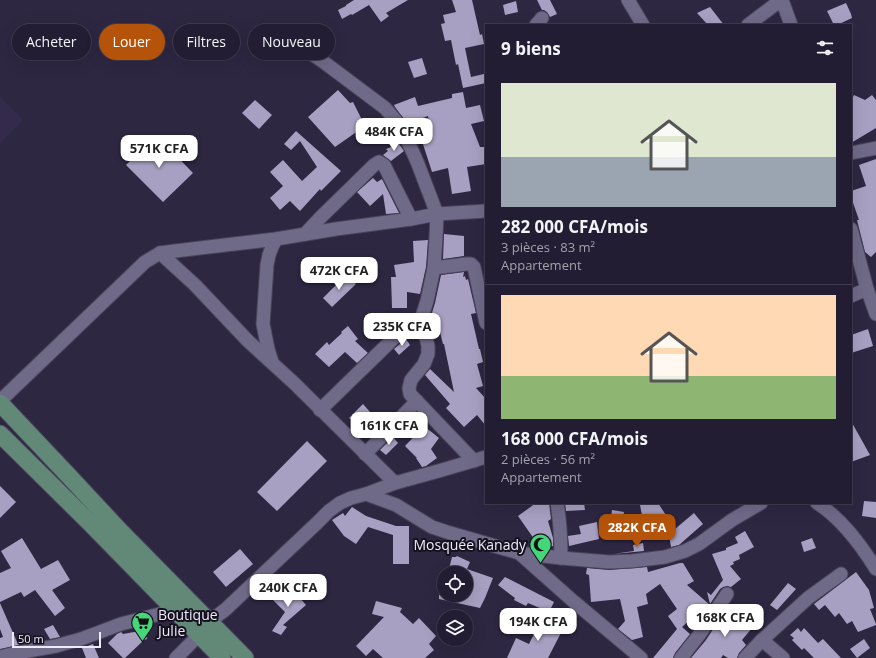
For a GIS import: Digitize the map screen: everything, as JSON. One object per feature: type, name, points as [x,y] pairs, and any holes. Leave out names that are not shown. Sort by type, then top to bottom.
[{"type":"main road","points":[[0,402],[120,531],[202,629],[214,656]]},
{"type":"main road","points":[[0,434],[175,610],[245,658]]},
{"type":"street","points":[[628,0],[642,24]]},
{"type":"street","points":[[749,24],[781,0],[791,24]]},
{"type":"street","points":[[320,60],[385,108],[397,122],[412,148],[437,214],[434,268],[427,301],[418,329]]},
{"type":"street","points":[[852,153],[876,148]]},
{"type":"street","points":[[305,234],[374,165],[379,162],[384,165],[411,219]]},
{"type":"street","points":[[0,402],[145,262],[160,253],[276,239],[437,214],[485,211]]},
{"type":"street","points":[[852,233],[867,289],[875,307]]},
{"type":"street","points":[[272,362],[263,324],[267,265],[276,239]]},
{"type":"street","points":[[160,253],[195,284],[248,341],[272,362],[395,483]]},
{"type":"street","points":[[434,268],[471,264],[474,268],[485,318]]},
{"type":"street","points":[[852,296],[867,289]]},
{"type":"street","points":[[320,410],[393,339],[409,329],[418,329],[426,337],[428,354],[424,364],[411,380],[409,388],[410,394],[480,459]]},
{"type":"street","points":[[366,454],[417,401]]},
{"type":"street","points":[[176,658],[202,629],[226,609],[329,511],[340,503],[395,483],[480,459]]},
{"type":"street","points":[[366,494],[396,505],[432,527],[447,532],[519,552],[561,558],[609,562],[665,557],[685,551],[699,544],[732,520],[759,504]]},
{"type":"street","points":[[556,504],[561,537],[561,558]]},
{"type":"street","points":[[818,504],[833,514],[852,536],[876,569]]},
{"type":"street","points":[[519,552],[573,601],[641,658]]},
{"type":"street","points":[[745,658],[762,640],[808,598],[841,574]]},
{"type":"street","points":[[681,658],[727,594]]},
{"type":"street","points":[[0,657],[56,646],[81,639],[121,624],[175,610]]},
{"type":"street","points":[[762,640],[783,658]]},
{"type":"shaded area","points":[[0,97],[23,120],[0,144]]},
{"type":"building","points":[[354,0],[408,0],[386,13],[389,16],[381,22],[369,5],[342,19],[338,10]]},
{"type":"building","points":[[452,0],[472,0],[480,35],[482,34],[484,44],[465,48],[471,77],[484,74],[485,83],[463,88],[458,64],[456,65],[451,40],[445,41],[441,24],[445,23],[443,15],[456,12]]},
{"type":"building","points":[[537,0],[550,0],[557,14],[550,17],[547,12],[542,10]]},
{"type":"building","points":[[516,1],[518,12],[505,15],[503,5]]},
{"type":"building","points":[[846,3],[852,18],[839,24],[834,24],[827,11]]},
{"type":"building","points":[[710,7],[723,24],[707,24],[697,13]]},
{"type":"building","points":[[422,58],[427,74],[414,78],[408,62]]},
{"type":"building","points":[[338,90],[350,103],[353,102],[365,126],[335,147],[308,117]]},
{"type":"building","points":[[463,92],[466,108],[480,105],[484,121],[471,124],[480,147],[485,147],[485,164],[467,167],[471,191],[452,194],[448,168],[432,172],[421,138],[431,134],[428,116],[409,123],[407,118],[404,119],[394,105],[415,97],[418,106],[452,98],[452,94]]},
{"type":"building","points":[[854,95],[865,100],[872,95],[876,100],[876,128],[852,142],[852,99]]},
{"type":"building","points":[[255,100],[272,115],[259,129],[242,113]]},
{"type":"building","points":[[296,131],[341,171],[321,191],[320,189],[300,211],[290,201],[280,210],[270,198],[283,186],[270,172],[283,160],[302,181],[317,167],[300,141],[291,150],[284,144]]},
{"type":"building","points":[[156,135],[193,173],[163,202],[126,165]]},
{"type":"building","points":[[399,144],[404,151],[391,161],[383,155],[388,151],[386,149]]},
{"type":"building","points":[[876,159],[876,252],[871,257],[865,252],[857,220],[859,220],[852,200],[852,191],[866,186],[859,165]]},
{"type":"building","points":[[373,178],[377,182],[382,179],[399,213],[386,214],[383,194],[370,206],[357,192]]},
{"type":"building","points":[[444,234],[464,236],[464,256],[443,259]]},
{"type":"building","points":[[428,240],[426,267],[420,294],[407,292],[407,308],[392,308],[391,277],[396,277],[394,265],[414,262],[413,241]]},
{"type":"building","points":[[464,272],[463,277],[465,276],[466,280],[468,279],[476,313],[471,314],[483,362],[477,364],[483,386],[476,388],[485,398],[485,425],[477,415],[464,427],[446,408],[450,404],[425,375],[430,369],[454,392],[444,344],[437,320],[431,321],[441,275]]},
{"type":"building","points":[[346,275],[356,284],[332,307],[323,298]]},
{"type":"building","points":[[348,326],[358,339],[355,341],[368,353],[357,363],[345,352],[329,367],[315,354],[327,342],[329,345]]},
{"type":"building","points":[[868,329],[873,346],[852,353],[852,335]]},
{"type":"building","points":[[406,339],[410,345],[399,355],[394,349]]},
{"type":"building","points":[[363,404],[377,420],[364,431],[349,418]]},
{"type":"building","points":[[852,423],[870,455],[852,462]]},
{"type":"building","points":[[424,426],[439,438],[431,449],[437,458],[426,466],[422,467],[417,458],[405,446]]},
{"type":"building","points":[[393,437],[398,443],[386,455],[380,450]]},
{"type":"building","points":[[307,441],[327,461],[277,511],[257,492]]},
{"type":"building","points":[[0,486],[16,502],[0,518]]},
{"type":"building","points":[[864,501],[876,502],[876,518],[862,516]]},
{"type":"building","points":[[535,504],[549,504],[551,519],[548,521],[553,538],[553,546],[545,548],[535,547],[532,536],[518,516]]},
{"type":"building","points":[[565,504],[584,504],[585,510],[566,511]]},
{"type":"building","points":[[659,504],[675,529],[694,513],[703,524],[679,545],[671,547],[669,535],[650,539],[645,521],[643,521],[640,505]]},
{"type":"building","points":[[352,507],[366,516],[396,526],[409,526],[409,564],[393,564],[393,535],[368,527],[356,544],[344,536],[332,520],[343,513],[345,516]]},
{"type":"building","points":[[612,510],[624,512],[622,526],[610,525]]},
{"type":"building","points":[[597,522],[599,539],[569,546],[568,536],[581,534],[579,526]]},
{"type":"building","points":[[745,531],[754,547],[739,555],[740,559],[733,562],[734,564],[730,566],[741,579],[731,587],[727,586],[720,589],[710,604],[707,592],[711,595],[723,580],[712,554],[726,550],[726,548],[738,543],[735,537]]},
{"type":"building","points":[[22,538],[41,569],[58,560],[70,580],[52,590],[65,608],[55,616],[35,590],[24,597],[21,592],[0,602],[0,573],[11,568],[1,551]]},
{"type":"building","points":[[812,538],[816,548],[804,552],[801,542]]},
{"type":"building","points":[[643,543],[644,551],[613,554],[634,551],[633,545]]},
{"type":"building","points":[[240,549],[253,564],[226,587],[213,572]]},
{"type":"building","points":[[457,556],[470,562],[468,566],[450,566],[452,557]]},
{"type":"building","points":[[683,563],[694,581],[687,585],[710,605],[703,615],[699,612],[682,627],[690,634],[675,653],[673,658],[653,658],[677,629],[668,616],[677,609],[660,584],[646,594],[648,604],[637,607],[643,637],[632,640],[618,629],[625,621],[620,599],[591,602],[589,575],[586,574],[587,568],[609,570],[647,567],[648,572]]},
{"type":"building","points":[[473,571],[493,578],[480,608],[453,602],[473,602]]},
{"type":"building","points":[[856,572],[869,590],[874,608],[870,609],[876,624],[858,632],[852,621],[847,624],[839,613],[835,617],[825,605],[819,610],[814,604]]},
{"type":"building","points":[[505,577],[554,602],[549,612],[528,603],[526,606],[514,600],[515,598],[498,585]]},
{"type":"building","points":[[788,583],[796,589],[777,610],[770,605]]},
{"type":"building","points":[[289,585],[306,605],[283,625],[287,627],[281,635],[272,631],[285,612],[273,600]]},
{"type":"building","points":[[376,601],[402,608],[400,612],[413,624],[419,618],[436,636],[429,644],[434,650],[425,658],[383,658],[373,649],[366,656],[356,646],[384,617],[372,614]]},
{"type":"building","points":[[0,603],[19,645],[0,649],[0,638],[3,637],[0,629]]},
{"type":"building","points":[[727,608],[752,628],[742,640],[746,645],[739,653],[737,658],[728,658],[723,655],[721,658],[691,658],[706,640]]},
{"type":"building","points":[[543,616],[564,627],[548,658],[507,658],[516,638],[529,644]]},
{"type":"building","points":[[53,625],[60,637],[50,639],[44,629]]},
{"type":"building","points":[[798,628],[801,632],[804,628],[818,643],[823,639],[841,658],[814,658],[804,648],[802,650],[792,640],[794,638],[790,635]]},
{"type":"building","points":[[145,630],[147,639],[144,640],[125,658],[123,658],[108,643],[121,632],[123,634]]},
{"type":"building","points":[[864,639],[870,648],[857,658],[850,649]]},
{"type":"building","points":[[93,644],[99,658],[86,658],[82,648]]},
{"type":"place","name":"Mosquée Kanady","points":[[541,564]]},
{"type":"place","name":"Boutique Julie","points":[[143,642]]}]
